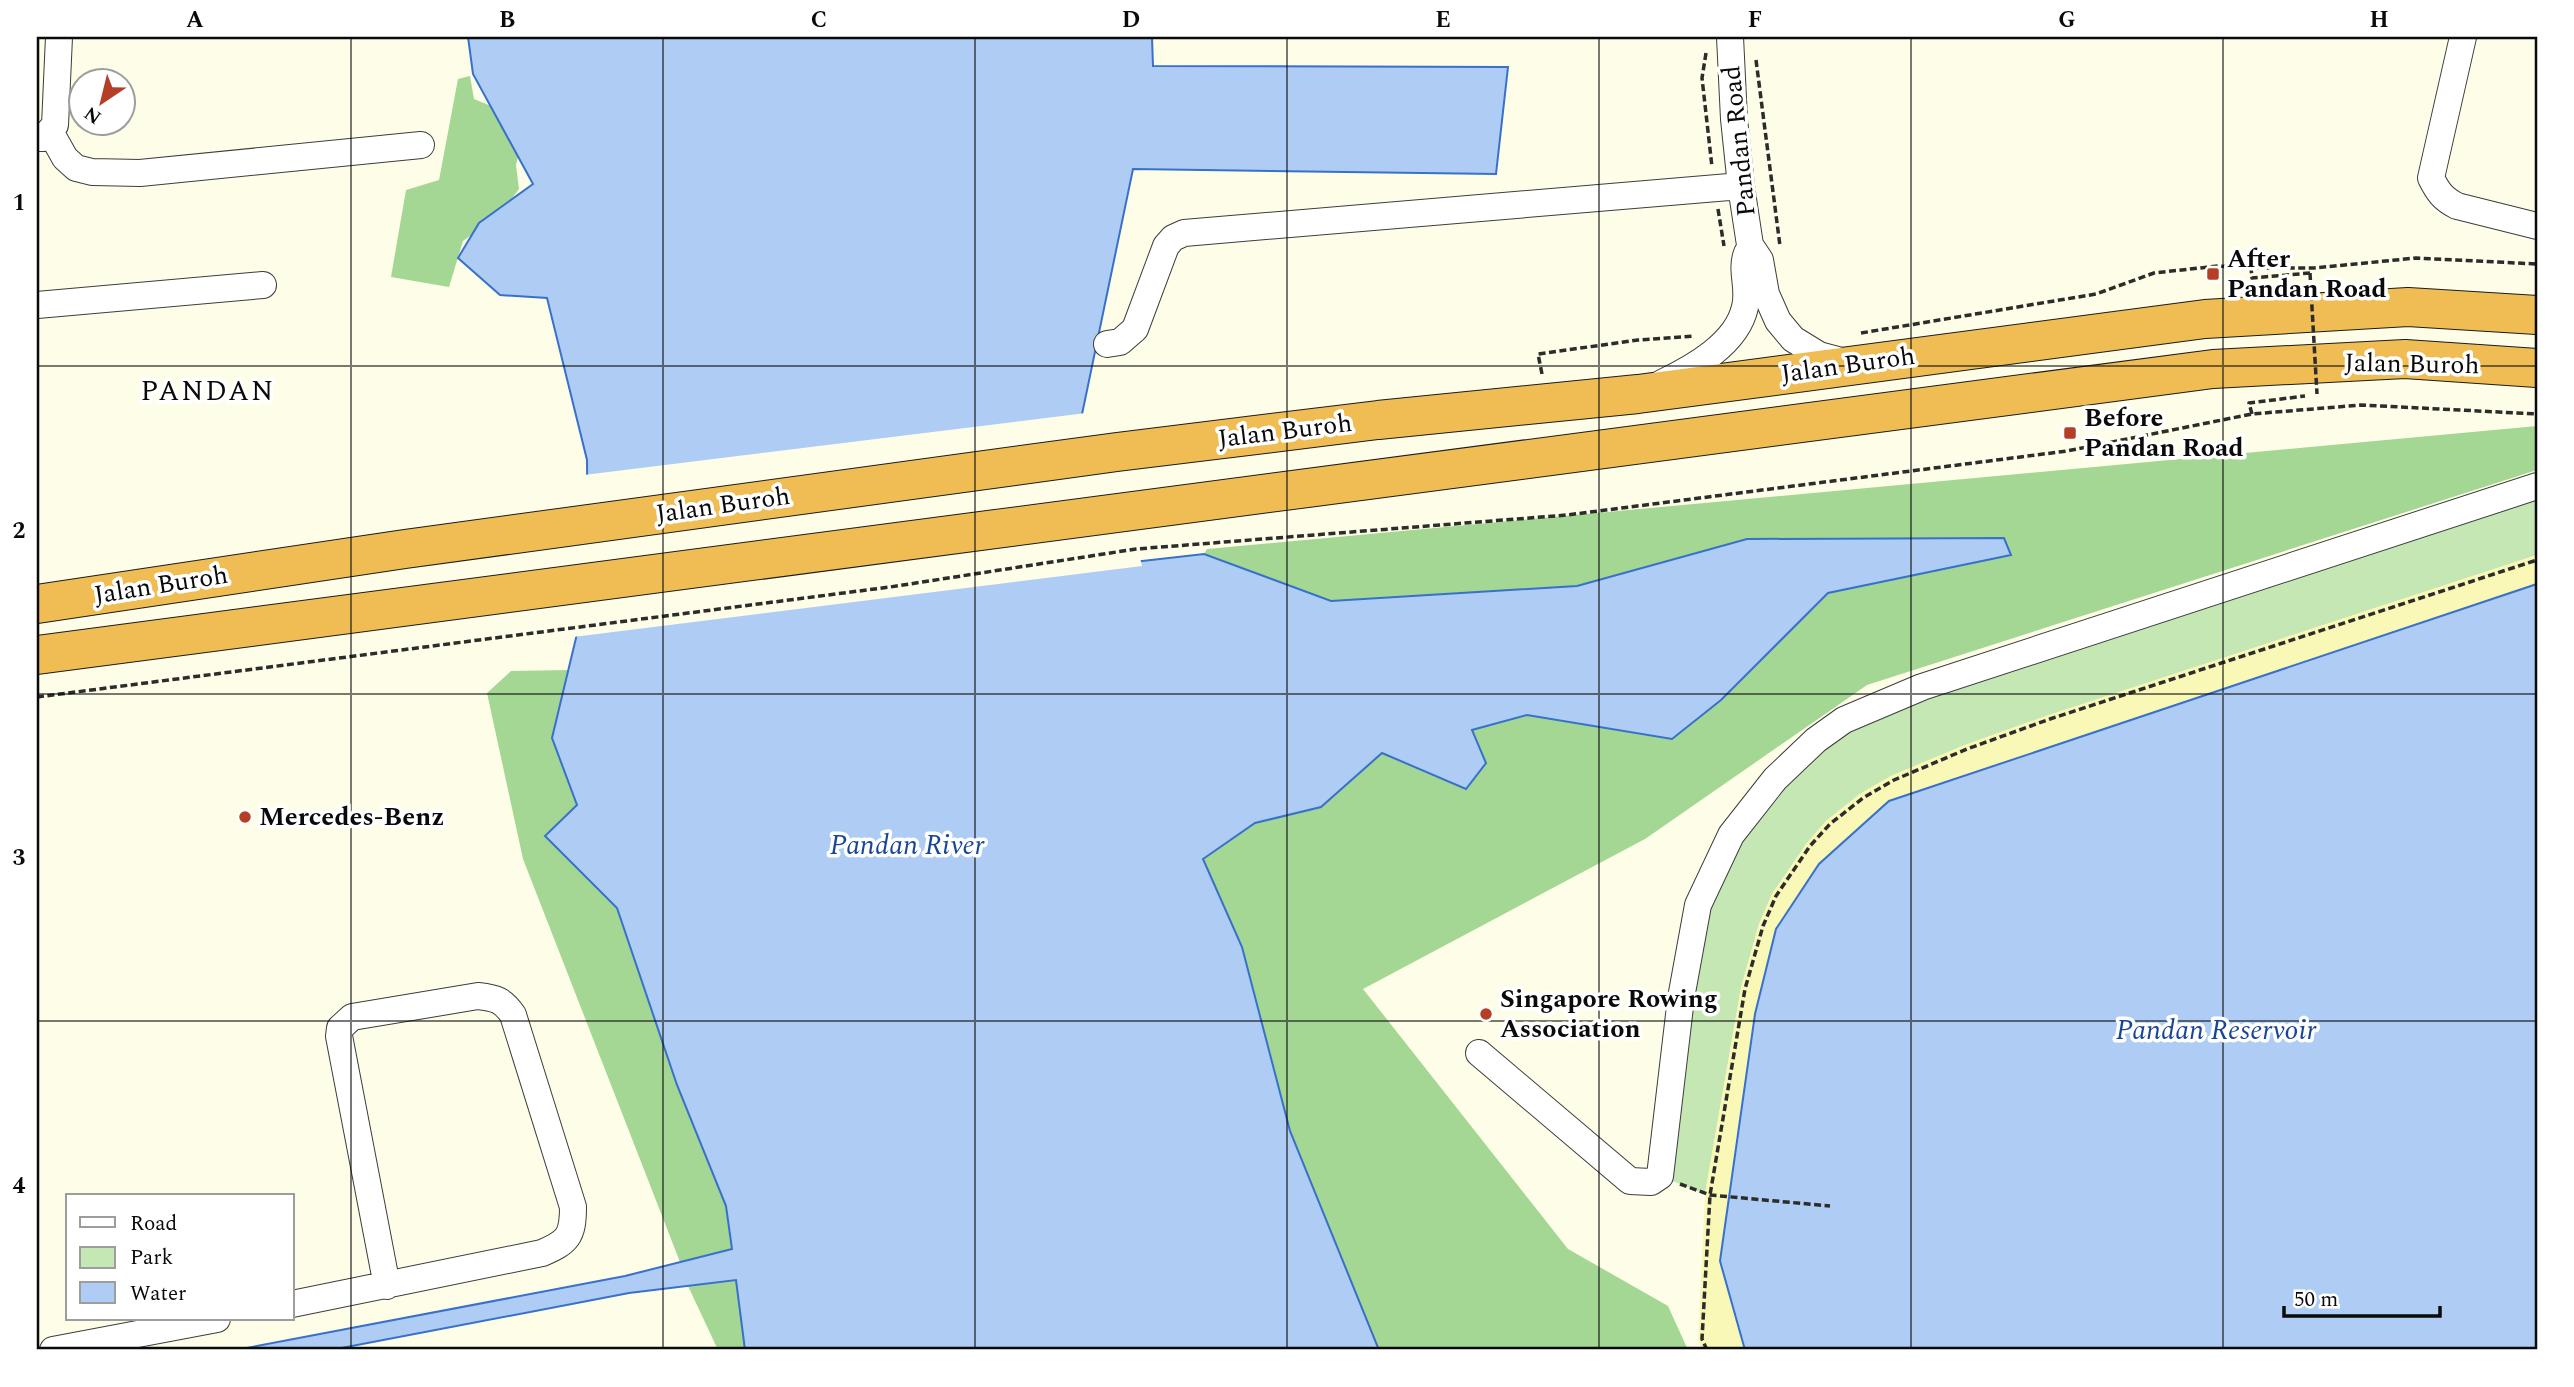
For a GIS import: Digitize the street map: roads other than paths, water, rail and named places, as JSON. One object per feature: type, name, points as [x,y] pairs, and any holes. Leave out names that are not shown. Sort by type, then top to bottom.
[{"type":"highway","name":"Jalan Buroh","points":[[37,604],[405,549],[1117,452],[1378,420],[1638,394],[1854,349],[2204,319],[2408,307],[2537,315]]},
{"type":"highway","name":"Jalan Buroh","points":[[37,655],[2213,369],[2405,359],[2537,368]]},
{"type":"street","points":[[59,37],[55,125],[44,135],[76,168],[92,172],[141,173],[421,145]]},
{"type":"street","name":"Pandan Road","points":[[1730,37],[1741,186],[1750,245],[1760,260],[1771,307],[1786,332],[1819,355],[1854,349]]},
{"type":"street","points":[[2463,37],[2431,178],[2437,192],[2457,206],[2537,226]]},
{"type":"street","points":[[1107,344],[1120,341],[1135,329],[1166,246],[1173,238],[1184,233],[1741,186]]},
{"type":"street","name":"Pandan Road","points":[[1638,394],[1700,364],[1714,352],[1738,323],[1745,307],[1743,263],[1750,245]]},
{"type":"street","points":[[37,305],[263,285]]},
{"type":"street","points":[[1479,1054],[1630,1181],[1651,1182],[1660,1176],[1681,998],[1698,905],[1731,835],[1775,779],[1816,740],[1844,720],[1922,687],[2537,486]]},
{"type":"street","points":[[294,1304],[387,1286],[542,1253],[561,1245],[570,1236],[573,1207],[513,1015],[505,1002],[478,996],[352,1017],[340,1028],[339,1036],[387,1286]]},
{"type":"street","points":[[53,1350],[212,1320]]},
{"type":"water","name":"Pandan River","points":[[468,37],[1152,37],[1153,66],[1508,67],[1496,174],[1133,169],[1059,525],[1107,565],[1204,554],[1331,601],[1577,586],[1747,539],[2004,538],[2011,555],[1828,593],[1721,700],[1672,739],[1527,715],[1472,730],[1486,763],[1466,789],[1382,753],[1321,807],[1255,823],[1203,859],[1242,947],[1290,1131],[1379,1350],[745,1350],[736,1280],[629,1293],[331,1350],[236,1350],[625,1276],[732,1249],[726,1206],[677,1085],[617,908],[545,836],[577,805],[552,738],[588,588],[587,460],[547,298],[500,295],[458,258],[479,223],[533,184],[473,74]]},
{"type":"water","name":"Pandan Reservoir","points":[[2537,584],[2537,1350],[1745,1350],[1720,1261],[1755,1014],[1776,929],[1819,864],[1889,801]]},
{"type":"place","name":"After Pandan Road","points":[[2213,274]]},
{"type":"place","name":"Before Pandan Road","points":[[2070,433]]},
{"type":"place","name":"Mercedes-Benz","points":[[245,817]]},
{"type":"place","name":"Singapore Rowing Association","points":[[1486,1014]]},
{"type":"district","name":"PANDAN","points":[[208,391]]}]
